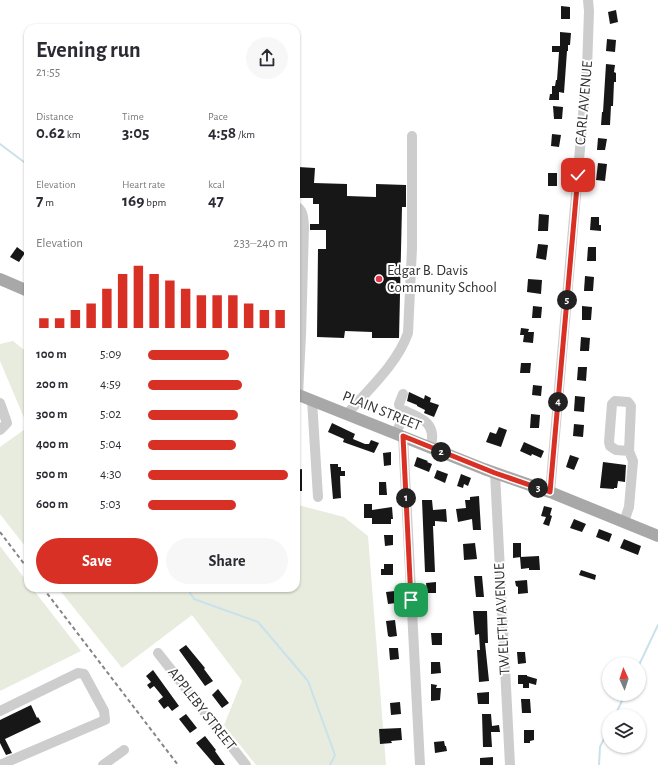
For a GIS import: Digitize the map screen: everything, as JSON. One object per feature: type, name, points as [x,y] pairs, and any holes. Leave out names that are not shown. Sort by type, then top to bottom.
[{"type":"main road","points":[[0,279],[24,289]]},
{"type":"main road","name":"PLAIN STREET","points":[[300,395],[430,448],[550,492],[658,536]]},
{"type":"street","name":"CARL AVENUE","points":[[550,492],[589,40],[588,0]]},
{"type":"street","points":[[347,414],[389,367],[404,346],[408,333],[412,248],[412,136]]},
{"type":"street","points":[[300,209],[302,276],[300,350]]},
{"type":"street","points":[[403,394],[399,406],[400,409],[424,419],[430,426],[432,436],[430,448]]},
{"type":"street","points":[[312,400],[318,497]]},
{"type":"street","points":[[624,522],[628,507],[633,460],[629,450],[631,406],[628,402],[615,401],[612,404],[610,446],[616,450],[629,450]]},
{"type":"street","points":[[0,403],[7,423],[0,430]]},
{"type":"street","points":[[406,411],[400,435],[420,765]]},
{"type":"street","name":"TWELFTH AVENUE","points":[[495,473],[510,765]]},
{"type":"street","name":"APPLEBY STREET","points":[[158,653],[246,765]]},
{"type":"street","points":[[0,711],[78,672],[84,674],[104,711],[105,720],[0,765]]},
{"type":"street","points":[[103,765],[124,750]]},
{"type":"shaded area","points":[[13,341],[24,350],[24,418],[0,361],[0,344]]},
{"type":"shaded area","points":[[24,430],[24,545],[0,514],[0,447]]},
{"type":"shaded area","points":[[300,506],[344,517],[368,536],[386,765],[256,765],[224,725],[242,681],[192,615],[122,668],[61,592],[300,592]]},
{"type":"shaded area","points":[[0,546],[24,578],[24,592],[35,592],[81,651],[0,691]]},
{"type":"building","points":[[561,6],[570,7],[570,19],[561,19]]},
{"type":"building","points":[[616,10],[618,22],[610,24],[608,12]]},
{"type":"building","points":[[560,32],[571,33],[570,45],[568,45],[567,51],[564,93],[559,92],[559,100],[549,100],[550,94],[552,94],[552,86],[555,86],[557,80],[559,52],[552,52],[552,46],[560,46]]},
{"type":"building","points":[[607,39],[616,40],[615,52],[606,51]]},
{"type":"building","points":[[606,64],[615,65],[614,72],[616,73],[616,82],[614,82],[613,106],[611,106],[610,125],[601,125],[603,112]]},
{"type":"building","points":[[553,106],[563,107],[562,119],[554,119]]},
{"type":"building","points":[[552,134],[561,135],[559,147],[551,146]]},
{"type":"building","points":[[598,138],[607,139],[605,150],[597,150]]},
{"type":"building","points":[[598,163],[607,164],[605,181],[596,180]]},
{"type":"building","points":[[300,167],[315,168],[314,183],[347,184],[347,196],[376,197],[376,184],[406,185],[406,207],[402,207],[399,338],[372,338],[372,332],[345,331],[344,338],[317,337],[318,249],[326,249],[326,230],[310,230],[310,224],[319,224],[319,204],[313,204],[313,198],[300,198]]},
{"type":"building","points":[[548,173],[557,173],[557,186],[548,186]]},
{"type":"building","points":[[539,214],[549,215],[548,231],[538,231]]},
{"type":"building","points":[[591,217],[599,217],[601,231],[590,230]]},
{"type":"building","points":[[538,244],[548,245],[546,260],[536,258]]},
{"type":"building","points":[[17,247],[24,252],[19,262],[10,257]]},
{"type":"building","points":[[588,247],[596,247],[596,261],[587,261]]},
{"type":"building","points":[[585,276],[594,277],[593,291],[584,291]]},
{"type":"building","points":[[528,279],[542,280],[541,294],[527,292]]},
{"type":"building","points":[[533,306],[542,307],[541,318],[532,318]]},
{"type":"building","points":[[582,306],[592,307],[591,320],[582,320]]},
{"type":"building","points":[[521,328],[529,329],[528,332],[534,332],[533,343],[523,342],[524,335],[520,335]]},
{"type":"building","points":[[581,337],[590,338],[589,351],[580,351]]},
{"type":"building","points":[[521,363],[531,363],[530,373],[520,373]]},
{"type":"building","points":[[578,367],[587,367],[586,381],[577,380]]},
{"type":"building","points":[[533,385],[542,386],[541,396],[532,395]]},
{"type":"building","points":[[409,392],[424,399],[425,395],[431,398],[430,402],[439,405],[434,417],[424,413],[425,410],[417,405],[407,401]]},
{"type":"building","points":[[575,396],[585,397],[584,412],[574,411]]},
{"type":"building","points":[[531,414],[540,415],[539,428],[530,428]]},
{"type":"building","points":[[332,423],[355,434],[353,439],[365,444],[369,444],[371,440],[379,443],[374,453],[343,442],[344,439],[328,432]]},
{"type":"building","points":[[574,424],[584,425],[583,437],[573,436]]},
{"type":"building","points":[[499,427],[507,430],[501,447],[486,442],[490,432],[496,434]]},
{"type":"building","points":[[524,442],[544,451],[541,458],[532,454],[531,456],[520,451]]},
{"type":"building","points":[[391,452],[391,465],[384,466],[383,453]]},
{"type":"building","points":[[570,455],[579,458],[574,470],[566,467]]},
{"type":"building","points":[[417,457],[432,464],[429,472],[414,466]]},
{"type":"building","points":[[603,462],[626,465],[625,482],[618,481],[617,488],[614,489],[600,488]]},
{"type":"building","points":[[330,464],[338,464],[338,467],[341,467],[341,471],[345,471],[345,476],[340,476],[341,498],[333,499]]},
{"type":"building","points":[[300,469],[302,469],[302,491],[300,491]]},
{"type":"building","points":[[437,470],[448,474],[445,483],[434,478]]},
{"type":"building","points":[[461,474],[471,478],[468,486],[464,484],[463,488],[457,486]]},
{"type":"building","points":[[379,482],[386,482],[387,495],[379,495]]},
{"type":"building","points":[[479,496],[481,530],[473,530],[472,519],[458,522],[456,509],[466,508],[465,500],[470,500],[470,497]]},
{"type":"building","points":[[422,500],[432,500],[433,510],[446,509],[447,522],[435,521],[435,526],[433,526],[435,572],[425,572]]},
{"type":"building","points":[[364,504],[372,504],[372,510],[392,507],[393,519],[391,519],[391,524],[372,524],[372,518],[364,518]]},
{"type":"building","points":[[544,506],[552,508],[550,515],[552,516],[549,526],[543,524],[546,517],[541,516]]},
{"type":"building","points":[[574,519],[586,524],[582,532],[570,528]]},
{"type":"building","points":[[599,529],[612,534],[609,542],[596,537]]},
{"type":"building","points":[[384,535],[393,535],[393,545],[385,546]]},
{"type":"building","points":[[624,539],[641,546],[638,555],[620,548]]},
{"type":"building","points":[[475,543],[477,559],[464,560],[463,544]]},
{"type":"building","points":[[513,543],[521,543],[521,557],[513,558]]},
{"type":"building","points":[[539,556],[540,570],[529,570],[529,568],[521,569],[520,557]]},
{"type":"building","points":[[384,564],[393,564],[393,575],[381,575],[381,569],[384,569]]},
{"type":"building","points":[[581,570],[596,575],[595,580],[579,575]]},
{"type":"building","points":[[474,576],[482,576],[484,597],[476,597]]},
{"type":"building","points":[[527,580],[528,593],[518,594],[518,587],[516,586],[515,581]]},
{"type":"building","points":[[436,582],[436,593],[427,593],[426,583]]},
{"type":"building","points":[[395,591],[396,603],[388,604],[386,592]]},
{"type":"building","points":[[473,611],[487,611],[488,643],[485,643],[489,681],[479,682],[477,650],[480,650],[479,634],[475,635]]},
{"type":"building","points":[[395,620],[397,636],[390,637],[388,636],[386,621]]},
{"type":"building","points":[[431,633],[442,633],[442,645],[432,645]]},
{"type":"building","points":[[186,645],[205,668],[204,669],[213,681],[205,686],[179,650]]},
{"type":"building","points":[[389,648],[398,648],[399,659],[390,660]]},
{"type":"building","points":[[517,652],[525,652],[526,663],[518,664]]},
{"type":"building","points":[[431,662],[440,662],[441,673],[431,674]]},
{"type":"building","points":[[153,670],[179,706],[172,711],[168,706],[164,709],[158,701],[163,697],[154,686],[150,689],[147,685],[151,682],[146,676]]},
{"type":"building","points":[[518,675],[527,675],[537,679],[536,685],[529,683],[529,688],[523,688],[523,684],[518,684]]},
{"type":"building","points":[[431,684],[437,685],[436,688],[441,688],[440,700],[431,701]]},
{"type":"building","points":[[218,689],[229,703],[222,708],[212,695]]},
{"type":"building","points":[[489,692],[489,704],[478,704],[477,693]]},
{"type":"building","points":[[521,699],[530,699],[531,713],[522,713]]},
{"type":"building","points":[[400,702],[401,714],[391,715],[390,703]]},
{"type":"building","points":[[31,705],[37,718],[38,717],[41,722],[5,739],[12,753],[6,755],[0,743],[0,720]]},
{"type":"building","points":[[186,714],[197,728],[190,733],[179,719]]},
{"type":"building","points":[[482,714],[491,714],[492,726],[499,725],[500,732],[491,732],[492,747],[483,747]]},
{"type":"building","points":[[401,728],[402,740],[380,744],[379,729]]},
{"type":"building","points":[[524,730],[534,730],[534,740],[530,741],[530,743],[524,743]]},
{"type":"building","points":[[205,736],[225,765],[215,765],[196,743]]},
{"type":"building","points":[[444,741],[447,751],[435,753],[434,742]]},
{"type":"building","points":[[493,757],[493,765],[480,765],[480,758]]},
{"type":"waterway","points":[[0,144],[24,162]]},
{"type":"waterway","points":[[190,592],[194,599],[258,622],[308,681],[335,755],[330,765]]},
{"type":"waterway","points":[[643,657],[658,625]]},
{"type":"waterway","points":[[618,709],[622,701]]},
{"type":"waterway","points":[[599,765],[600,747],[602,743]]},
{"type":"railway","points":[[0,532],[24,564]]},
{"type":"railway","points":[[46,592],[178,765]]},
{"type":"place","name":"Edgar B. Davis Community School","points":[[379,279]]},
{"type":"route","points":[[411,600],[403,436],[422,445],[495,473],[550,492],[578,175]]}]
